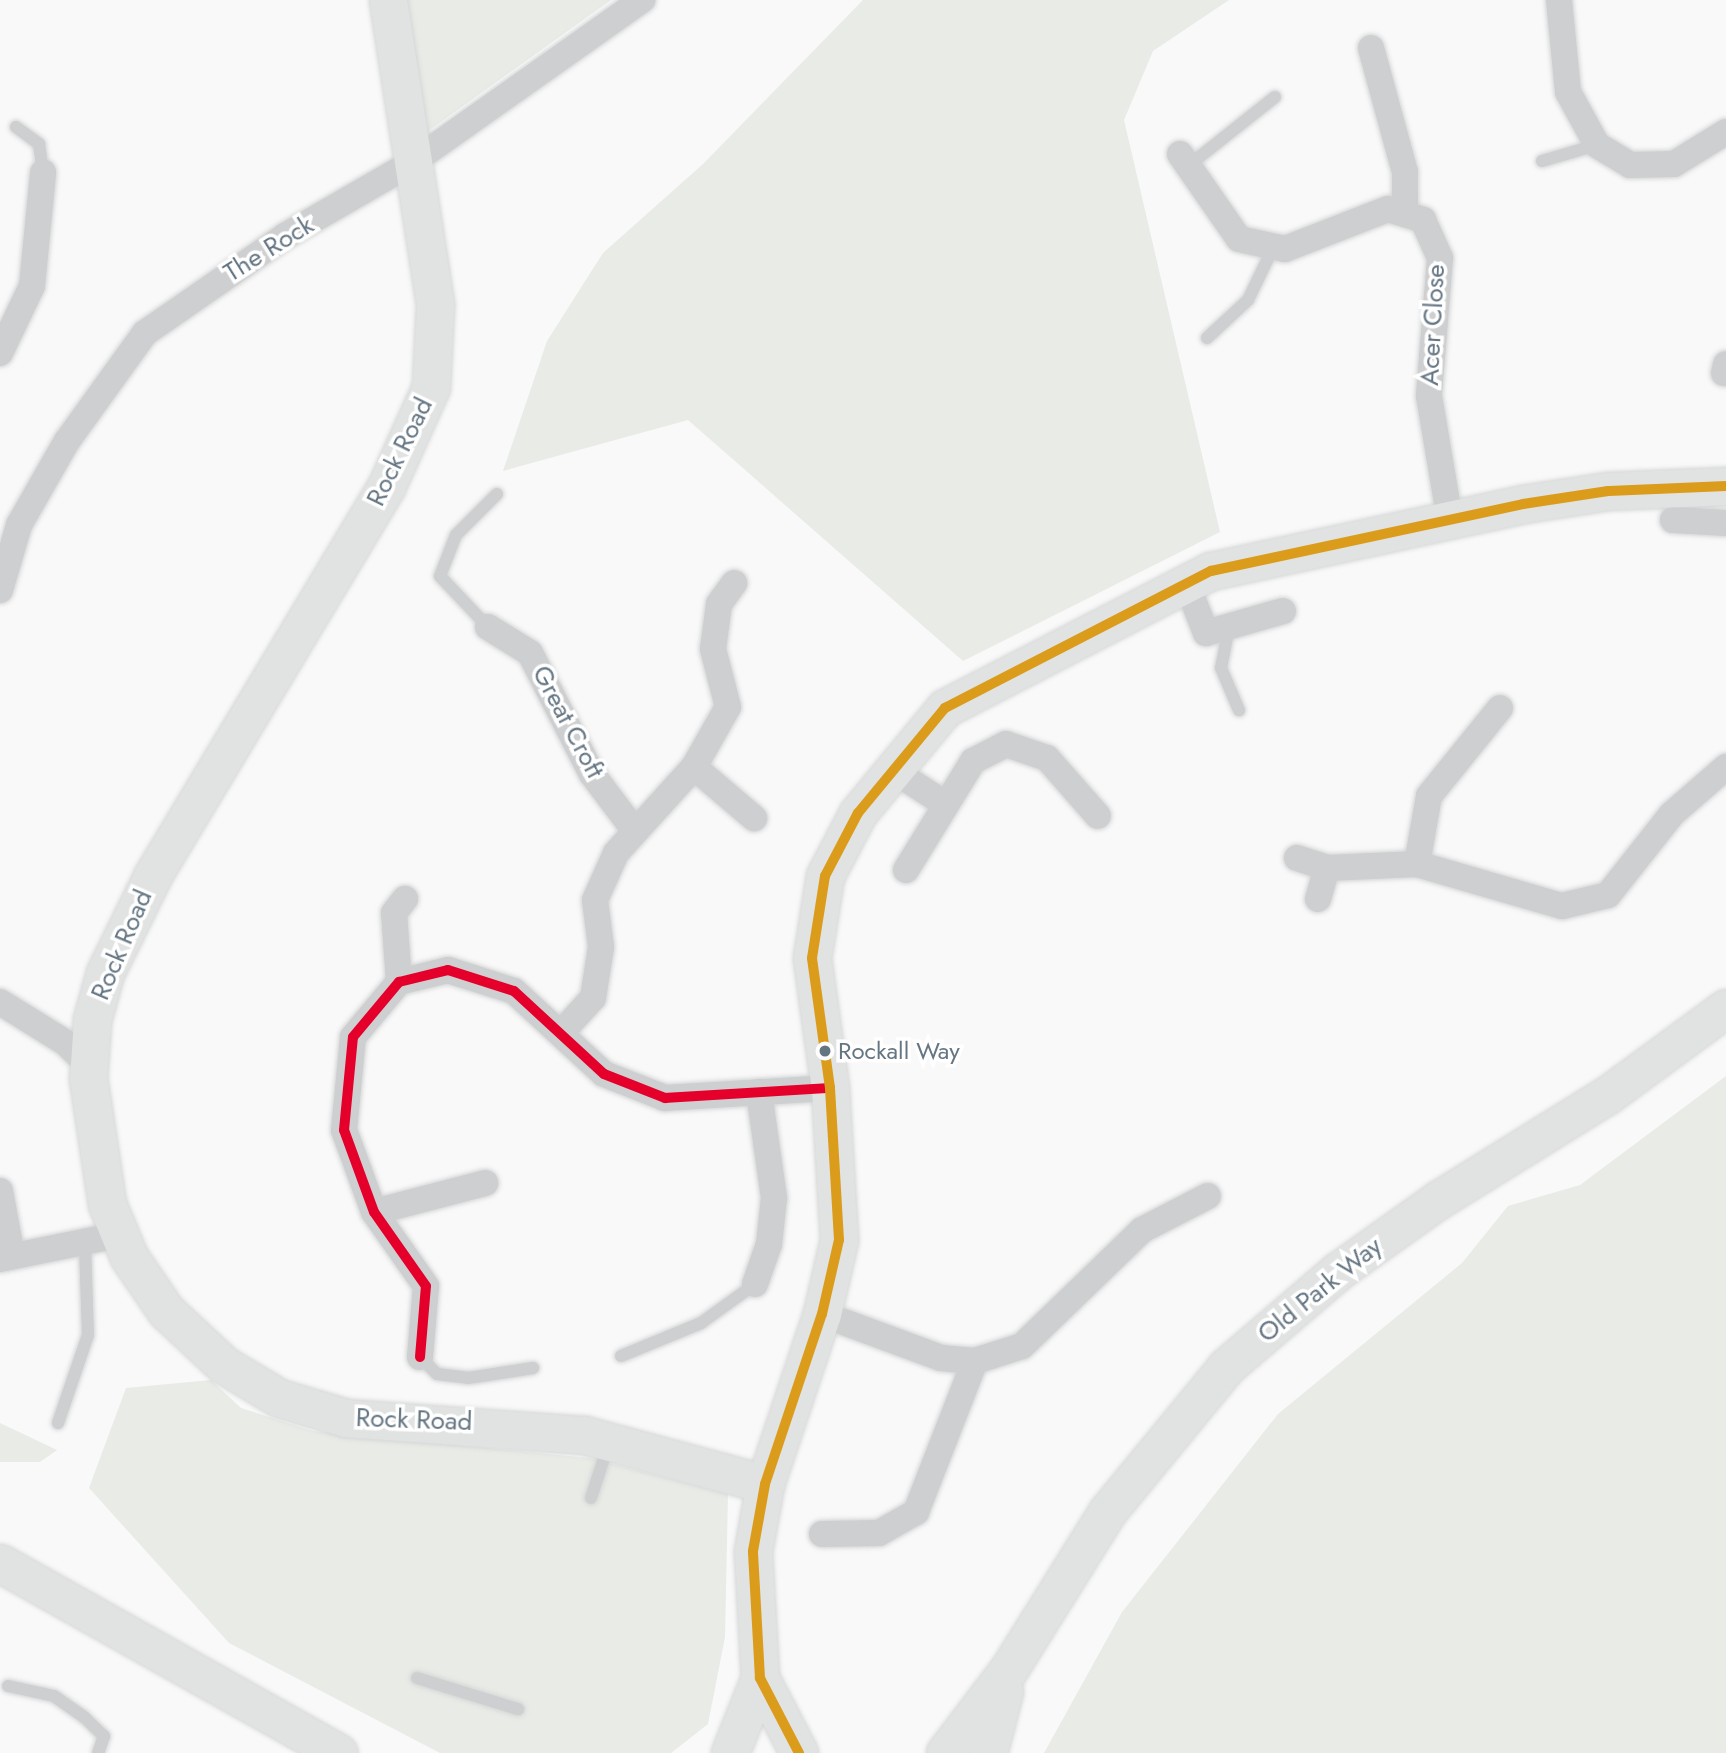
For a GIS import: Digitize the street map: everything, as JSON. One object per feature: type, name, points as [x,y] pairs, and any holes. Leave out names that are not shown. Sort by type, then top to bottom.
[{"type":"street","name":"Rock Road","points":[[388,0],[436,318],[427,404],[330,586],[144,892],[105,973],[88,1065],[101,1239],[184,1331],[239,1377],[279,1398],[346,1418],[508,1425],[611,1440],[765,1484]]},
{"type":"street","name":"The Rock","points":[[0,590],[19,525],[67,441],[145,333],[285,236],[413,162],[642,0]]},
{"type":"street","points":[[1559,0],[1568,92],[1597,145],[1630,165],[1674,164],[1726,132]]},
{"type":"street","points":[[1184,160],[1240,239],[1285,249],[1388,209],[1405,214],[1405,172],[1371,48]]},
{"type":"street","points":[[0,353],[32,286],[43,173]]},
{"type":"street","name":"Acer Close","points":[[1405,214],[1423,220],[1440,258],[1429,396],[1450,520]]},
{"type":"street","points":[[799,1753],[760,1678],[753,1552],[765,1484],[822,1314],[839,1240],[830,1088],[812,958],[825,876],[858,813],[891,769],[945,708],[1211,571],[1450,520],[1608,491],[1726,486]]},
{"type":"street","points":[[1673,520],[1726,523]]},
{"type":"street","points":[[1186,582],[1206,633],[1283,611]]},
{"type":"street","points":[[561,1033],[593,998],[601,947],[595,900],[615,853],[694,767],[727,706],[713,649],[719,604],[734,583]]},
{"type":"street","name":"Great Croft","points":[[488,627],[530,653],[592,774],[635,831]]},
{"type":"street","points":[[1417,864],[1429,796],[1500,708]]},
{"type":"street","points":[[906,870],[973,761],[1006,744],[1047,758],[1098,816]]},
{"type":"street","points":[[694,767],[754,818]]},
{"type":"street","points":[[1297,858],[1327,868],[1417,864],[1562,906],[1608,895],[1672,814],[1726,767]]},
{"type":"street","points":[[891,769],[945,804]]},
{"type":"street","points":[[1318,899],[1327,868]]},
{"type":"street","points":[[399,982],[394,913],[405,899]]},
{"type":"street","points":[[420,1357],[426,1286],[374,1212],[344,1130],[353,1037],[399,982],[449,970],[514,991],[604,1074],[665,1098],[830,1088]]},
{"type":"street","points":[[0,1002],[88,1065]]},
{"type":"street","name":"Old Park Way","points":[[945,1753],[1009,1669],[1107,1512],[1226,1367],[1338,1271],[1438,1200],[1609,1094],[1726,1008]]},
{"type":"street","points":[[754,1284],[769,1244],[774,1198],[759,1092]]},
{"type":"street","points":[[374,1212],[485,1183]]},
{"type":"street","points":[[0,1191],[6,1257],[101,1239]]},
{"type":"street","points":[[822,1314],[941,1358],[975,1361],[1022,1346],[1142,1230],[1208,1196]]},
{"type":"street","points":[[822,1534],[879,1533],[916,1512],[975,1361]]},
{"type":"street","points":[[0,1563],[338,1753]]},
{"type":"street","name":"Old Park Way","points":[[988,1753],[1009,1669]]},
{"type":"street","points":[[730,1753],[760,1678]]},
{"type":"lane","points":[[1184,160],[1275,97]]},
{"type":"lane","points":[[16,127],[39,144],[43,173]]},
{"type":"lane","points":[[1542,161],[1597,145]]},
{"type":"lane","points":[[1207,338],[1248,300],[1274,246]]},
{"type":"lane","points":[[488,627],[440,576],[456,535],[497,494]]},
{"type":"lane","points":[[1228,627],[1221,668],[1239,710]]},
{"type":"lane","points":[[58,1423],[88,1335],[101,1239]]},
{"type":"lane","points":[[621,1356],[701,1323],[754,1284]]},
{"type":"lane","points":[[420,1357],[437,1374],[468,1378],[533,1368]]},
{"type":"lane","points":[[592,1498],[611,1440]]},
{"type":"lane","points":[[418,1678],[518,1709]]},
{"type":"lane","points":[[8,1686],[54,1696],[84,1717],[104,1736],[98,1753]]},
{"type":"shaded area","points":[[404,0],[611,0],[424,134]]},
{"type":"shaded area","points":[[863,0],[1229,0],[1153,51],[1124,120],[1220,532],[963,661],[688,420],[503,471],[547,341],[603,253],[703,164]]},
{"type":"shaded area","points":[[1726,1076],[1726,1753],[1044,1753],[1122,1612],[1278,1414],[1462,1263],[1508,1206],[1580,1185]]},
{"type":"shaded area","points":[[211,1380],[241,1408],[313,1431],[589,1458],[728,1494],[725,1637],[708,1724],[671,1753],[440,1753],[229,1643],[89,1488],[126,1388]]},
{"type":"shaded area","points":[[0,1423],[57,1450],[40,1462],[0,1462]]},
{"type":"transit line","points":[[799,1753],[760,1678],[753,1551],[765,1484],[822,1314],[839,1240],[830,1088],[812,958],[825,876],[858,813],[945,708],[1211,571],[1523,504],[1608,491],[1726,486]]},
{"type":"transit line","points":[[420,1357],[426,1286],[374,1212],[344,1130],[353,1037],[399,982],[448,970],[514,991],[604,1074],[665,1098],[830,1088]]},
{"type":"place","name":"Rockall Way","points":[[825,1051]]}]
